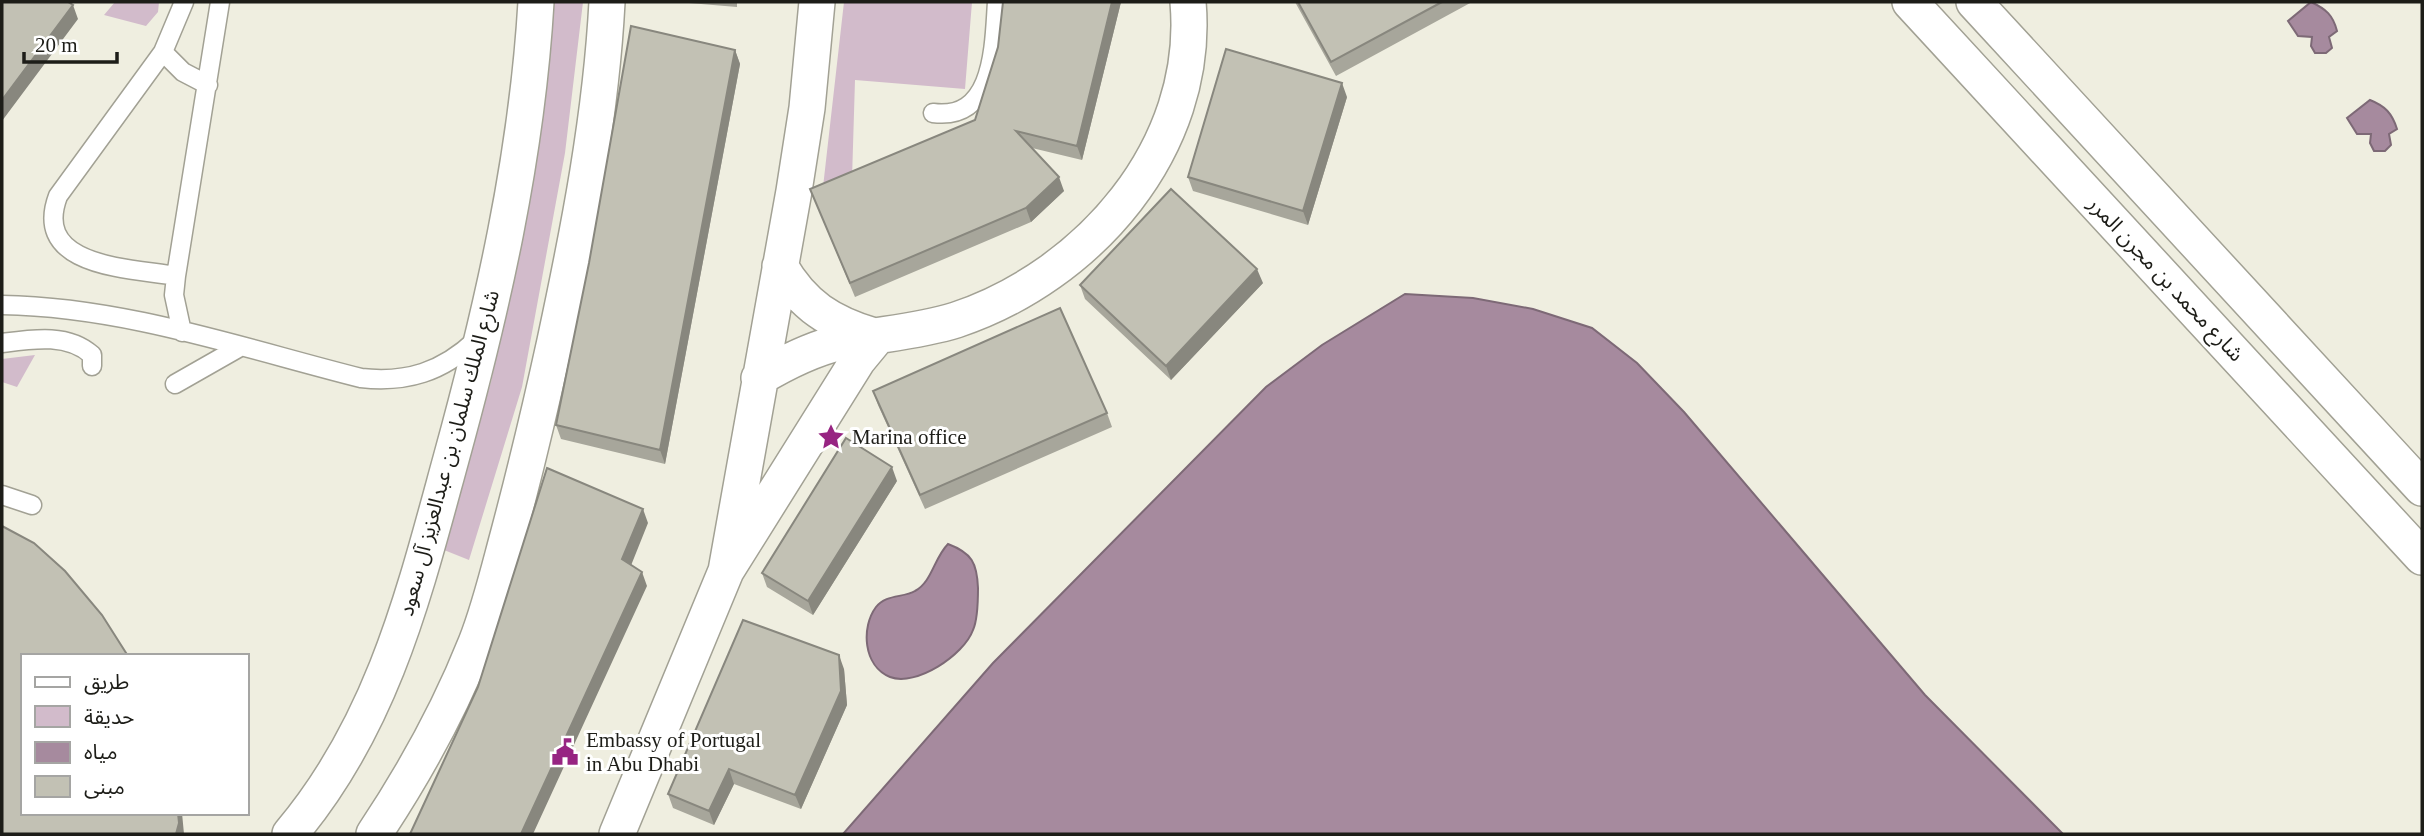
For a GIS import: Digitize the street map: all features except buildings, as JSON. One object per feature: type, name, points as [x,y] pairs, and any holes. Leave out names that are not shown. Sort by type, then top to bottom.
[{"type":"street","points":[[374,834],[402,792],[458,687],[477,640],[533,439],[586,184],[598,105],[607,2]]},
{"type":"street","points":[[726,570],[807,108],[817,2]]},
{"type":"street","points":[[759,378],[819,349],[953,321],[1011,298],[1074,254],[1102,228],[1127,198],[1169,127],[1184,74],[1188,2]]},
{"type":"street","name":"شارع محمد بن مجرن المرر","points":[[1910,2],[2422,557]]},
{"type":"street","points":[[1974,2],[2422,488]]},
{"type":"street","name":"شارع الملك سلمان بن عبدالعزيز آل سعود","points":[[290,834],[331,781],[355,742],[384,680],[436,513],[488,323],[516,172],[531,8]]},
{"type":"street","points":[[780,267],[791,286],[823,316],[842,326],[877,337]]},
{"type":"street","points":[[617,834],[726,570],[858,360],[877,337]]},
{"type":"street","points":[[388,834],[402,792]]},
{"type":"lane","points":[[176,276],[77,256],[61,242],[53,220],[58,196],[163,52],[184,2]]},
{"type":"lane","points":[[182,331],[175,304],[176,276],[220,2]]},
{"type":"lane","points":[[933,113],[954,114],[963,110],[972,104],[985,87],[997,2]]},
{"type":"lane","points":[[163,52],[183,72],[208,85]]},
{"type":"lane","points":[[2,305],[81,309],[182,331],[360,378],[405,379],[427,373],[462,353],[488,323]]},
{"type":"lane","points":[[2,343],[59,338],[83,347],[92,355],[92,366]]},
{"type":"lane","points":[[175,384],[240,347]]},
{"type":"lane","points":[[2,495],[32,505]]},
{"type":"green space","points":[[115,2],[159,2],[158,12],[146,26],[104,15]]},
{"type":"green space","points":[[547,2],[583,2],[565,153],[522,387],[469,560],[439,548],[491,382],[514,275]]},
{"type":"green space","points":[[844,2],[972,2],[965,89],[855,80],[852,179],[823,187]]},
{"type":"green space","points":[[35,355],[17,387],[2,382],[2,359]]},
{"type":"water","points":[[2311,2],[2328,13],[2337,31],[2329,37],[2332,48],[2326,53],[2315,53],[2311,46],[2312,37],[2298,36],[2288,21]]},
{"type":"water","points":[[2370,100],[2387,111],[2397,129],[2389,134],[2391,145],[2385,151],[2374,151],[2370,143],[2371,134],[2357,134],[2347,118]]},
{"type":"water","points":[[1405,294],[1473,298],[1533,309],[1592,328],[1637,363],[1684,412],[1925,695],[2063,834],[843,834],[993,663],[1266,387],[1322,345]]},
{"type":"water","points":[[948,544],[968,555],[974,565],[978,604],[973,630],[960,649],[938,667],[913,677],[890,677],[881,672],[870,655],[867,635],[871,615],[885,600],[921,587]]},
{"type":"place","name":"Marina office","points":[[831,437]]},
{"type":"place","name":"Embassy of Portugal in Abu Dhabi","points":[[565,752]]}]
